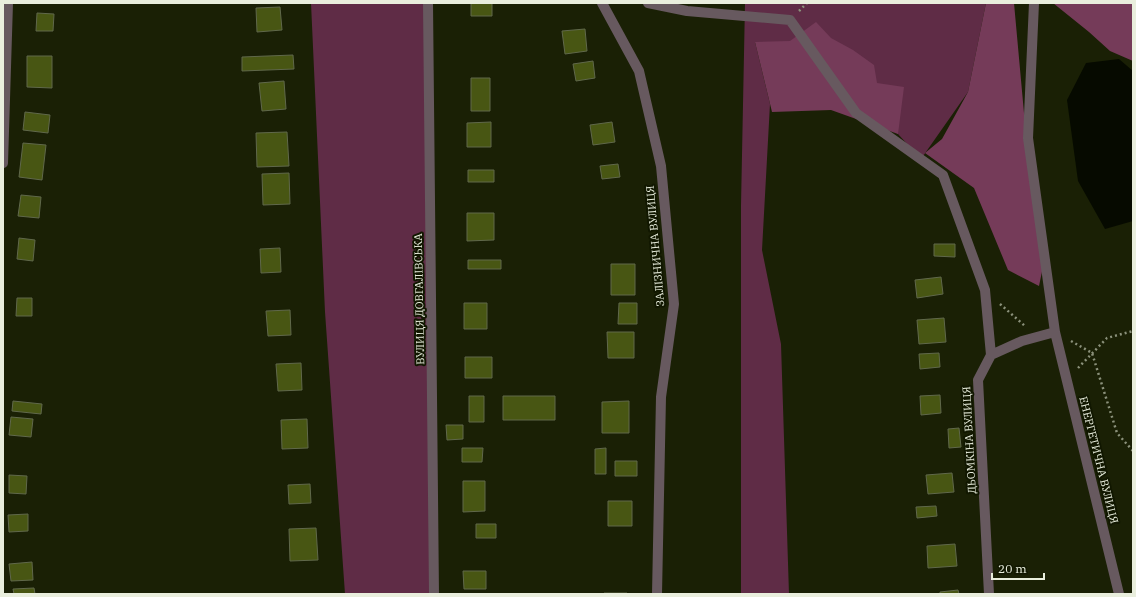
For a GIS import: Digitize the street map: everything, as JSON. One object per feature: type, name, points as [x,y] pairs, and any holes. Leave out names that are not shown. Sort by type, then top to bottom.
[{"type":"street","points":[[3,163],[8,3]]},
{"type":"street","name":"ВУЛИЦЯ ДОВГАЛІВСЬКА","points":[[428,3],[434,594]]},
{"type":"street","name":"ЗАЛІЗНИЧНА ВУЛИЦЯ","points":[[602,3],[639,71],[661,166],[672,281],[674,304],[661,397],[657,594]]},
{"type":"street","points":[[648,3],[687,11],[790,20],[856,113],[943,175],[985,290],[991,355],[1022,341],[1055,332]]},
{"type":"street","name":"ЕНЕРГЕТИЧНА ВУЛИЦЯ","points":[[1034,3],[1028,138],[1055,332],[1119,594]]},
{"type":"street","name":"ДЬОМКІНА ВУЛИЦЯ","points":[[989,594],[978,380],[991,355]]},
{"type":"path","points":[[985,290],[1037,337]]},
{"type":"path","points":[[1067,380],[1107,338],[1133,331]]},
{"type":"path","points":[[1055,332],[1092,353],[1117,433],[1133,451]]},
{"type":"shaded area","points":[[311,3],[427,3],[433,594],[345,594],[325,312]]},
{"type":"shaded area","points":[[745,3],[986,3],[968,92],[921,159],[898,134],[755,42],[770,104],[762,250],[781,344],[789,594],[741,594],[741,205]]},
{"type":"shaded area","points":[[986,3],[1014,3],[1025,124],[1045,257],[1039,286],[1008,270],[974,188],[925,153],[942,139],[968,92]]},
{"type":"shaded area","points":[[1053,3],[1133,3],[1133,61],[1110,51]]},
{"type":"shaded area","points":[[816,22],[831,38],[853,50],[874,65],[877,83],[904,87],[898,134],[831,110],[772,112],[755,42],[790,41]]},
{"type":"shaded area","points":[[1119,59],[1133,71],[1133,221],[1105,229],[1078,181],[1067,100],[1086,63]]},
{"type":"building","points":[[471,3],[492,3],[492,16],[471,16]]},
{"type":"building","points":[[280,7],[282,30],[257,32],[256,8]]},
{"type":"building","points":[[37,13],[54,14],[53,31],[36,31]]},
{"type":"building","points":[[585,29],[587,51],[565,54],[562,31]]},
{"type":"building","points":[[293,55],[294,69],[242,71],[242,57]]},
{"type":"building","points":[[27,56],[52,56],[52,88],[27,87]]},
{"type":"building","points":[[593,61],[595,78],[576,81],[573,64]]},
{"type":"building","points":[[471,78],[490,78],[490,111],[471,111]]},
{"type":"building","points":[[284,81],[286,109],[262,111],[259,83]]},
{"type":"building","points":[[25,112],[50,115],[48,133],[23,130]]},
{"type":"building","points":[[491,122],[491,147],[467,147],[467,123]]},
{"type":"building","points":[[612,122],[615,142],[593,145],[590,125]]},
{"type":"building","points":[[287,132],[289,166],[257,167],[256,133]]},
{"type":"building","points":[[23,143],[46,145],[42,180],[19,177]]},
{"type":"building","points":[[618,164],[620,177],[602,179],[600,166]]},
{"type":"building","points":[[468,170],[494,170],[494,182],[468,182]]},
{"type":"building","points":[[289,173],[290,204],[263,205],[262,174]]},
{"type":"building","points":[[21,195],[41,197],[39,218],[18,216]]},
{"type":"building","points":[[467,213],[494,213],[494,240],[467,241]]},
{"type":"building","points":[[19,238],[35,240],[33,261],[17,259]]},
{"type":"building","points":[[934,244],[955,244],[955,257],[934,256]]},
{"type":"building","points":[[280,248],[281,272],[261,273],[260,249]]},
{"type":"building","points":[[468,260],[501,260],[501,269],[468,269]]},
{"type":"building","points":[[611,264],[635,264],[635,295],[611,295]]},
{"type":"building","points":[[941,277],[943,294],[917,298],[915,280]]},
{"type":"building","points":[[17,298],[32,298],[32,316],[16,316]]},
{"type":"building","points":[[464,303],[487,303],[487,329],[464,329]]},
{"type":"building","points":[[619,303],[637,303],[637,324],[618,324]]},
{"type":"building","points":[[290,310],[291,335],[268,336],[266,311]]},
{"type":"building","points":[[944,318],[946,342],[919,344],[917,320]]},
{"type":"building","points":[[607,332],[634,332],[634,358],[608,358]]},
{"type":"building","points":[[939,353],[940,367],[920,369],[919,354]]},
{"type":"building","points":[[465,357],[492,357],[492,378],[465,378]]},
{"type":"building","points":[[301,363],[302,390],[278,391],[276,364]]},
{"type":"building","points":[[940,395],[941,413],[921,415],[920,396]]},
{"type":"building","points":[[469,396],[484,396],[484,422],[469,422]]},
{"type":"building","points":[[503,396],[555,396],[555,420],[503,420]]},
{"type":"building","points":[[13,401],[42,404],[41,414],[12,411]]},
{"type":"building","points":[[629,401],[629,433],[602,433],[602,402]]},
{"type":"building","points":[[11,417],[33,419],[31,437],[9,435]]},
{"type":"building","points":[[307,419],[308,448],[282,449],[281,420]]},
{"type":"building","points":[[446,425],[463,425],[463,439],[447,440]]},
{"type":"building","points":[[959,428],[961,447],[949,448],[948,429]]},
{"type":"building","points":[[462,448],[483,448],[482,462],[462,462]]},
{"type":"building","points":[[606,448],[606,474],[595,474],[595,449]]},
{"type":"building","points":[[615,461],[637,461],[637,476],[615,476]]},
{"type":"building","points":[[952,473],[954,492],[928,494],[926,475]]},
{"type":"building","points":[[9,475],[27,476],[26,494],[9,493]]},
{"type":"building","points":[[463,481],[485,481],[485,511],[463,512]]},
{"type":"building","points":[[310,484],[311,503],[289,504],[288,485]]},
{"type":"building","points":[[608,501],[632,501],[632,526],[608,526]]},
{"type":"building","points":[[936,506],[937,516],[917,518],[916,507]]},
{"type":"building","points":[[28,514],[28,531],[9,532],[8,515]]},
{"type":"building","points":[[476,524],[496,524],[496,538],[476,538]]},
{"type":"building","points":[[316,528],[318,560],[290,561],[289,529]]},
{"type":"building","points":[[955,544],[957,566],[928,568],[927,546]]},
{"type":"building","points":[[32,562],[33,580],[11,581],[9,564]]},
{"type":"building","points":[[463,571],[486,571],[486,589],[464,589]]},
{"type":"building","points":[[34,588],[35,594],[14,594],[13,589]]},
{"type":"building","points":[[958,590],[959,594],[940,594],[940,592]]},
{"type":"building","points":[[627,593],[627,594],[604,594]]}]
